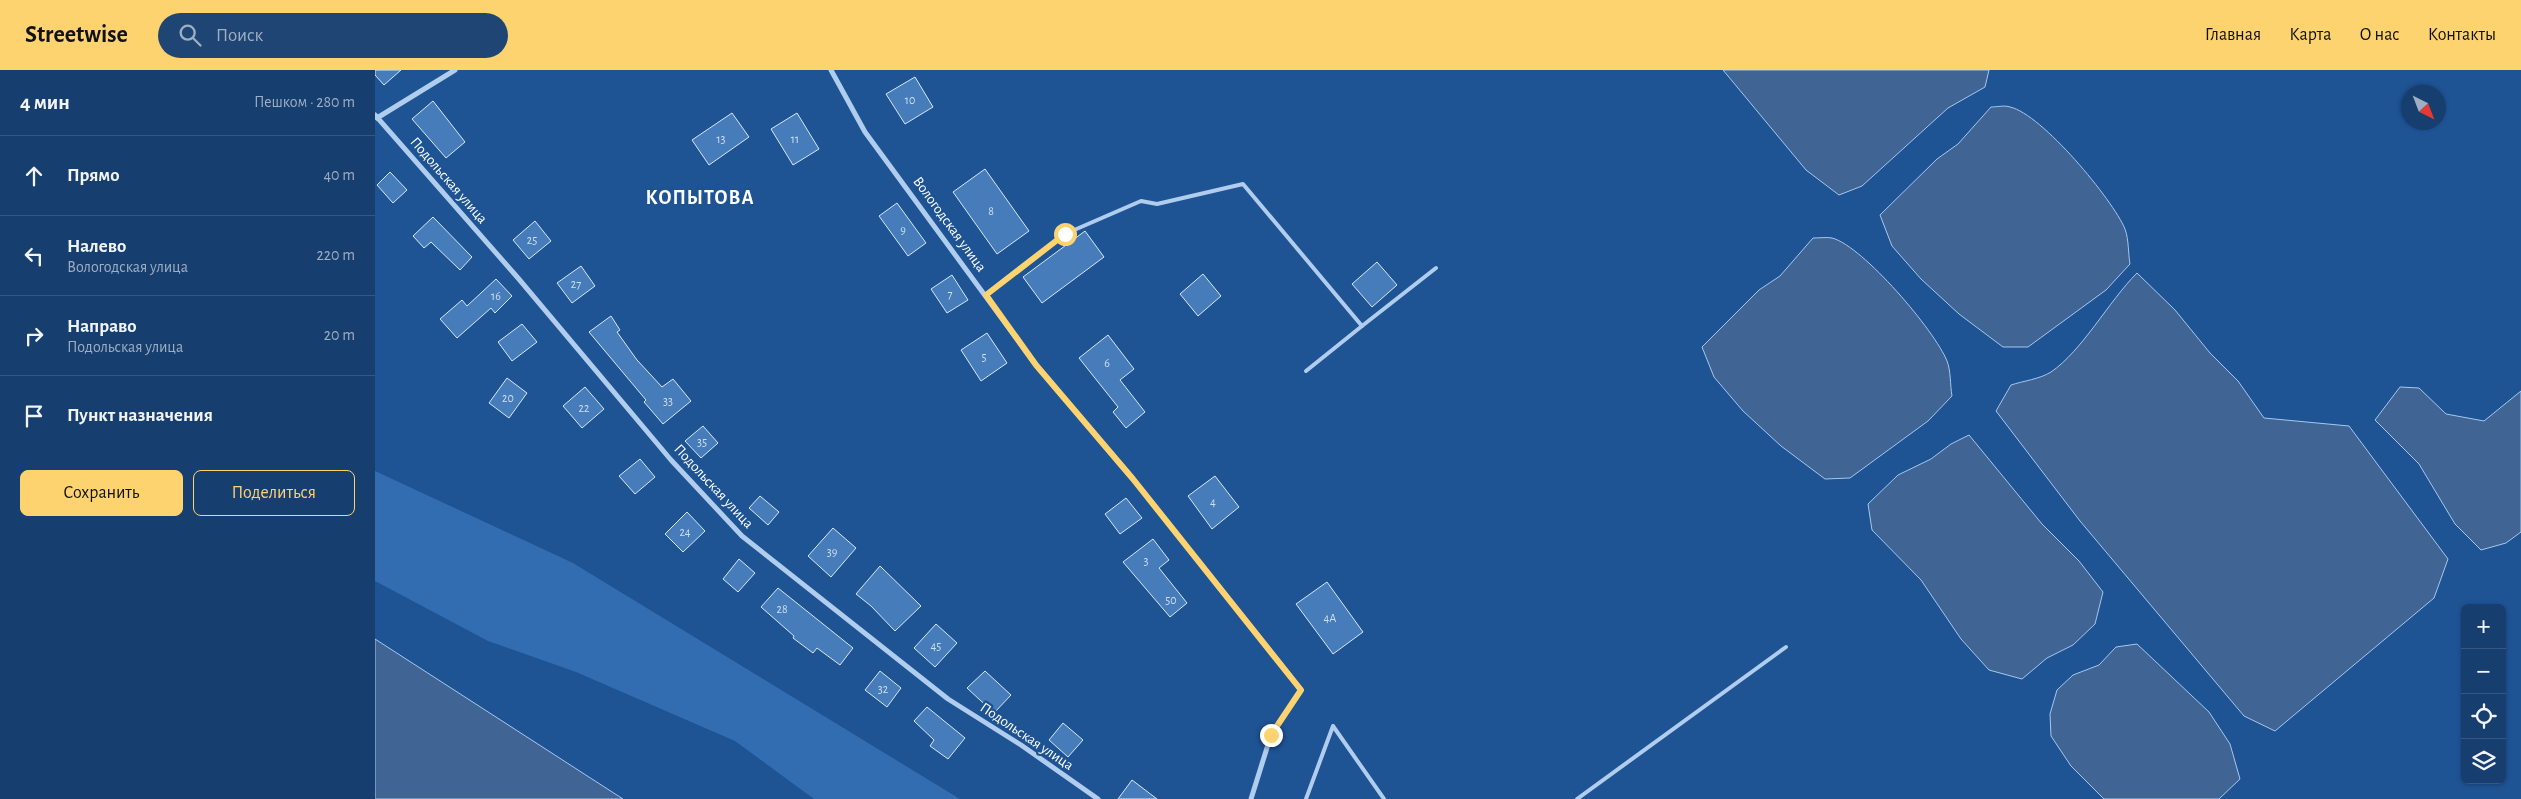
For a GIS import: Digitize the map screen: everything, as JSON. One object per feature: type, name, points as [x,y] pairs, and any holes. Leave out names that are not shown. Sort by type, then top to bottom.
[{"type":"street","name":"Подольская улица","points":[[455,70],[376,117],[518,278],[671,460],[742,536],[948,699],[1021,745],[1098,799]]},
{"type":"street","name":"Вологодская улица","points":[[831,70],[865,132],[1036,365],[1133,479],[1301,690],[1271,735],[1251,799]]},
{"type":"lane","points":[[986,295],[1065,234],[1141,201],[1157,204],[1243,184],[1362,326]]},
{"type":"lane","points":[[1306,371],[1436,268]]},
{"type":"lane","points":[[1577,799],[1786,648]]},
{"type":"lane","points":[[1306,799],[1333,726],[1384,799]]},
{"type":"shaded area","points":[[1723,70],[1989,70],[1985,87],[1948,108],[1862,186],[1839,195],[1806,170]]},
{"type":"shaded area","points":[[2008,106],[2024,113],[2057,141],[2092,180],[2106,199],[2125,229],[2127,238],[2130,264],[2106,290],[2028,347],[2003,347],[1959,314],[1921,279],[1892,246],[1880,215],[1937,159],[1958,144],[1991,107]]},
{"type":"shaded area","points":[[1813,238],[1832,238],[1845,244],[1879,273],[1897,291],[1928,330],[1940,347],[1949,369],[1952,396],[1928,421],[1850,478],[1825,479],[1781,446],[1743,411],[1714,377],[1702,347],[1759,290],[1780,276]]},
{"type":"shaded area","points":[[2137,273],[2175,310],[2210,353],[2238,381],[2264,418],[2349,426],[2448,559],[2434,598],[2275,731],[2244,716],[2080,521],[1996,411],[2011,385],[2051,372],[2074,352]]},
{"type":"shaded area","points":[[2400,387],[2419,388],[2446,414],[2484,421],[2521,391],[2521,532],[2506,543],[2481,550],[2455,524],[2419,464],[2375,420]]},
{"type":"shaded area","points":[[1969,435],[2042,524],[2079,561],[2103,592],[2095,624],[2073,645],[2047,658],[2022,679],[1989,670],[1961,639],[1921,580],[1872,530],[1868,504],[1898,475],[1931,459],[1951,444]]},
{"type":"shaded area","points":[[375,471],[573,563],[960,799],[814,799],[735,741],[576,672],[488,641],[375,581]]},
{"type":"shaded area","points":[[375,639],[623,799],[375,799]]},
{"type":"shaded area","points":[[2137,644],[2209,712],[2230,744],[2240,779],[2219,799],[2104,799],[2071,766],[2051,736],[2050,714],[2057,690],[2073,675],[2099,665],[2116,647]]},
{"type":"building","points":[[375,70],[401,70],[384,85],[375,75]]},
{"type":"building","points":[[915,77],[933,107],[905,124],[886,94]]},
{"type":"building","points":[[433,101],[465,142],[446,158],[412,119]]},
{"type":"building","points":[[732,113],[749,137],[709,165],[692,140]]},
{"type":"building","points":[[797,113],[819,149],[793,165],[771,129]]},
{"type":"building","points":[[985,169],[1029,231],[997,254],[953,192]]},
{"type":"building","points":[[390,172],[407,190],[393,203],[377,185]]},
{"type":"building","points":[[897,203],[926,243],[908,256],[879,216]]},
{"type":"building","points":[[433,217],[472,257],[460,270],[431,242],[424,248],[413,236]]},
{"type":"building","points":[[535,221],[551,241],[529,259],[513,240]]},
{"type":"building","points":[[1085,231],[1104,257],[1042,303],[1023,277]]},
{"type":"building","points":[[1377,262],[1397,285],[1372,307],[1352,284]]},
{"type":"building","points":[[581,266],[595,286],[572,303],[557,283]]},
{"type":"building","points":[[1203,274],[1221,296],[1198,316],[1180,294]]},
{"type":"building","points":[[952,275],[968,300],[947,313],[931,289]]},
{"type":"building","points":[[496,279],[512,296],[495,313],[491,308],[457,338],[440,319],[462,300],[467,306]]},
{"type":"building","points":[[611,316],[620,330],[617,332],[637,360],[662,387],[673,379],[691,401],[663,424],[644,402],[646,400],[589,332]]},
{"type":"building","points":[[522,324],[537,342],[512,361],[498,342]]},
{"type":"building","points":[[987,333],[1007,363],[981,381],[961,350]]},
{"type":"building","points":[[1108,335],[1134,369],[1120,380],[1145,412],[1126,428],[1113,412],[1118,407],[1079,358]]},
{"type":"building","points":[[507,378],[527,393],[509,418],[489,403]]},
{"type":"building","points":[[585,387],[604,409],[582,428],[563,406]]},
{"type":"building","points":[[703,426],[718,443],[701,458],[685,441]]},
{"type":"building","points":[[640,459],[655,477],[635,494],[619,476]]},
{"type":"building","points":[[1215,476],[1239,507],[1212,529],[1188,496]]},
{"type":"building","points":[[760,496],[779,512],[768,525],[749,508]]},
{"type":"building","points":[[1126,498],[1142,518],[1120,534],[1105,514]]},
{"type":"building","points":[[687,512],[705,531],[683,552],[665,534]]},
{"type":"building","points":[[833,528],[856,548],[831,577],[808,556]]},
{"type":"building","points":[[1153,539],[1169,560],[1159,568],[1187,603],[1170,617],[1123,562]]},
{"type":"building","points":[[739,559],[755,573],[738,592],[723,579]]},
{"type":"building","points":[[880,566],[921,606],[895,631],[871,606],[856,594]]},
{"type":"building","points":[[1327,582],[1363,632],[1333,654],[1296,604]]},
{"type":"building","points":[[778,588],[853,648],[840,665],[817,648],[813,653],[793,638],[794,636],[761,607]]},
{"type":"building","points":[[936,624],[957,643],[935,667],[914,648]]},
{"type":"building","points":[[880,671],[901,688],[887,707],[865,690]]},
{"type":"building","points":[[985,671],[1011,695],[994,713],[967,688]]},
{"type":"building","points":[[927,707],[965,738],[948,759],[930,746],[934,740],[914,721]]},
{"type":"building","points":[[1063,723],[1083,740],[1068,757],[1049,740]]},
{"type":"building","points":[[1132,780],[1157,799],[1118,799]]},
{"type":"district","name":"КОПЫТОВА","points":[[700,197]]},
{"type":"route","points":[[1065,234],[986,295],[1036,365],[1133,479],[1301,690],[1271,735]]}]
